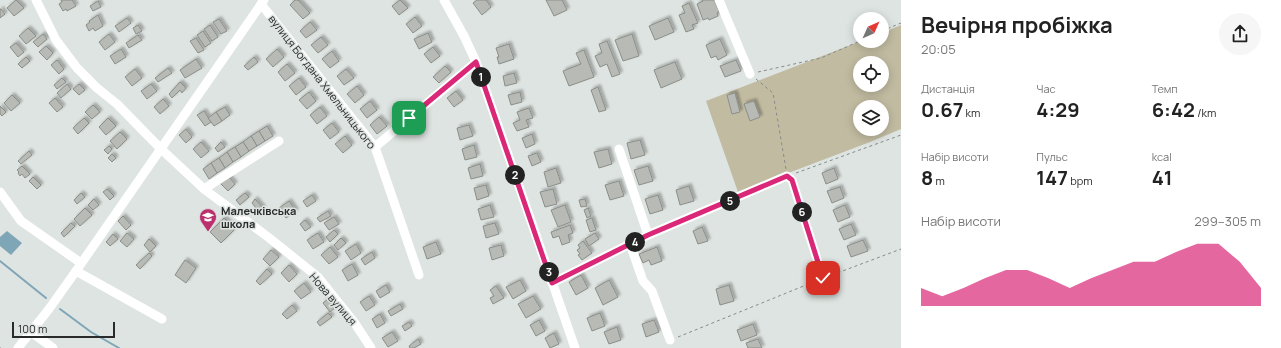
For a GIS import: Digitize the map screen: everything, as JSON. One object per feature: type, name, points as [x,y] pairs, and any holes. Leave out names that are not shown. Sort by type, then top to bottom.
[{"type":"street","name":"Нова вулиця","points":[[36,0],[56,40],[77,68],[97,88],[117,104],[160,148],[204,189],[318,277],[354,322],[371,348]]},
{"type":"street","points":[[444,0],[464,36],[476,62],[575,348]]},
{"type":"street","points":[[719,0],[750,74]]},
{"type":"street","points":[[18,348],[49,309],[76,271],[262,2]]},
{"type":"street","name":"вулиця Богдана Хмельницького","points":[[262,2],[375,147],[419,276]]},
{"type":"street","points":[[375,147],[476,62]]},
{"type":"street","points":[[204,189],[279,141]]},
{"type":"street","points":[[618,149],[648,235]]},
{"type":"street","points":[[552,283],[648,235],[787,176],[792,180],[823,278]]},
{"type":"street","points":[[0,192],[21,221],[81,263]]},
{"type":"street","points":[[630,244],[643,281],[652,291],[670,340]]},
{"type":"street","points":[[76,271],[162,319]]},
{"type":"street","points":[[31,332],[53,348]]},
{"type":"path","points":[[889,28],[901,23]]},
{"type":"path","points":[[750,74],[821,58],[853,44]]},
{"type":"path","points":[[750,74],[773,93],[787,176],[901,135]]},
{"type":"path","points":[[670,340],[823,278],[901,249]]},
{"type":"shaded area","points":[[901,25],[901,129],[889,134],[889,100],[853,100],[853,136],[884,136],[870,142],[738,192],[706,101],[853,44],[853,48],[889,48],[889,30]]},
{"type":"water","points":[[7,231],[22,243],[11,255],[0,246],[0,237]]},
{"type":"building","points":[[16,0],[24,8],[14,16],[7,8]]},
{"type":"building","points":[[61,0],[72,0],[76,6],[67,11],[66,9],[63,11],[59,4],[62,2]]},
{"type":"building","points":[[295,0],[298,0],[310,13],[303,19],[290,5]]},
{"type":"building","points":[[400,0],[408,8],[399,15],[392,6]]},
{"type":"building","points":[[477,0],[486,0],[491,7],[482,15],[473,3]]},
{"type":"building","points":[[546,0],[562,0],[567,10],[554,16]]},
{"type":"building","points":[[702,0],[714,0],[719,11],[717,13],[718,16],[709,20],[708,18],[703,20],[697,4],[703,1]]},
{"type":"building","points":[[98,1],[101,7],[93,11],[90,6]]},
{"type":"building","points":[[689,3],[698,23],[692,25],[694,29],[686,32],[679,15],[685,13],[682,6]]},
{"type":"building","points":[[0,9],[5,14],[0,18]]},
{"type":"building","points":[[98,15],[103,26],[95,31],[93,28],[89,31],[86,25]]},
{"type":"building","points":[[415,17],[422,26],[413,33],[406,24]]},
{"type":"building","points":[[127,18],[131,23],[119,32],[115,26]]},
{"type":"building","points":[[668,18],[674,32],[655,40],[649,26]]},
{"type":"building","points":[[219,19],[227,31],[221,34],[213,22]]},
{"type":"building","points":[[310,22],[317,30],[306,38],[300,31]]},
{"type":"building","points":[[138,25],[142,31],[136,34],[133,28]]},
{"type":"building","points":[[210,25],[218,37],[212,41],[204,29]]},
{"type":"building","points":[[28,28],[36,36],[26,44],[19,36]]},
{"type":"building","points":[[203,31],[211,43],[205,47],[197,35]]},
{"type":"building","points":[[428,33],[432,42],[419,49],[414,39]]},
{"type":"building","points":[[43,34],[47,39],[38,47],[33,42]]},
{"type":"building","points":[[109,34],[115,42],[105,50],[99,42]]},
{"type":"building","points":[[632,34],[639,56],[623,61],[615,40]]},
{"type":"building","points":[[138,35],[142,40],[129,48],[126,43]]},
{"type":"building","points":[[321,37],[328,45],[318,53],[311,45]]},
{"type":"building","points":[[196,38],[204,50],[198,53],[190,41]]},
{"type":"building","points":[[720,39],[727,55],[718,60],[716,56],[711,58],[706,45]]},
{"type":"building","points":[[607,41],[620,74],[612,77],[607,64],[600,67],[595,56],[602,53],[599,44]]},
{"type":"building","points":[[16,43],[24,52],[18,57],[10,47]]},
{"type":"building","points":[[509,44],[514,59],[499,64],[497,57],[499,57],[496,48]]},
{"type":"building","points":[[46,46],[53,53],[47,60],[39,52]]},
{"type":"building","points":[[433,47],[440,56],[431,63],[424,54]]},
{"type":"building","points":[[121,49],[126,57],[115,64],[110,56]]},
{"type":"building","points":[[277,49],[284,57],[273,67],[266,59]]},
{"type":"building","points":[[584,50],[594,77],[569,86],[563,71],[581,64],[576,53]]},
{"type":"building","points":[[332,51],[339,61],[330,68],[322,59]]},
{"type":"building","points":[[26,57],[30,61],[22,68],[18,64]]},
{"type":"building","points":[[254,57],[258,62],[248,70],[244,66]]},
{"type":"building","points":[[196,59],[202,68],[185,78],[180,70]]},
{"type":"building","points":[[57,60],[64,69],[59,74],[51,65]]},
{"type":"building","points":[[736,60],[741,71],[725,77],[720,66]]},
{"type":"building","points":[[675,62],[682,79],[661,88],[654,70]]},
{"type":"building","points":[[287,64],[295,73],[285,81],[278,72]]},
{"type":"building","points":[[445,66],[451,72],[439,83],[433,77]]},
{"type":"building","points":[[168,68],[172,73],[158,82],[155,78]]},
{"type":"building","points":[[135,69],[142,78],[132,86],[125,77]]},
{"type":"building","points":[[346,69],[354,78],[344,85],[337,76]]},
{"type":"building","points":[[514,73],[517,83],[505,86],[503,76]]},
{"type":"building","points":[[62,78],[66,82],[57,89],[54,85]]},
{"type":"building","points":[[299,78],[306,87],[296,95],[289,86]]},
{"type":"building","points":[[180,82],[186,88],[182,93],[180,90],[172,98],[169,94]]},
{"type":"building","points":[[67,84],[71,89],[61,98],[57,93]]},
{"type":"building","points":[[79,84],[85,90],[79,95],[73,89]]},
{"type":"building","points":[[151,84],[157,91],[147,99],[141,91]]},
{"type":"building","points":[[357,86],[364,95],[355,103],[347,94]]},
{"type":"building","points":[[598,87],[606,110],[599,112],[591,90]]},
{"type":"building","points":[[456,91],[463,100],[454,107],[447,98]]},
{"type":"building","points":[[309,92],[316,101],[307,109],[299,100]]},
{"type":"building","points":[[520,92],[522,102],[511,105],[508,95]]},
{"type":"building","points":[[735,93],[740,112],[732,114],[727,95]]},
{"type":"building","points":[[12,95],[20,103],[11,111],[4,103]]},
{"type":"building","points":[[55,98],[63,107],[57,112],[49,103]]},
{"type":"building","points":[[163,99],[169,106],[160,114],[154,107]]},
{"type":"building","points":[[370,101],[377,110],[367,118],[360,109]]},
{"type":"building","points":[[754,101],[760,117],[750,121],[744,104]]},
{"type":"building","points":[[93,105],[100,112],[92,119],[85,112]]},
{"type":"building","points":[[0,106],[6,112],[2,116],[0,114]]},
{"type":"building","points":[[225,107],[230,115],[222,121],[216,112]]},
{"type":"building","points":[[320,107],[327,116],[317,124],[310,115]]},
{"type":"building","points":[[529,108],[533,118],[526,120],[529,127],[517,131],[513,123],[520,120],[517,112]]},
{"type":"building","points":[[204,111],[211,122],[205,126],[197,115]]},
{"type":"building","points":[[216,112],[222,121],[214,126],[208,118]]},
{"type":"building","points":[[379,117],[387,126],[377,134],[370,125]]},
{"type":"building","points":[[84,118],[89,123],[78,134],[73,128]]},
{"type":"building","points":[[108,118],[116,126],[106,135],[99,127]]},
{"type":"building","points":[[332,123],[339,132],[330,139],[323,130]]},
{"type":"building","points":[[469,125],[473,136],[460,140],[457,128]]},
{"type":"building","points":[[267,126],[273,136],[265,141],[259,131]]},
{"type":"building","points":[[186,129],[192,137],[186,143],[179,135]]},
{"type":"building","points":[[259,131],[265,141],[257,146],[251,136]]},
{"type":"building","points":[[120,132],[127,139],[117,149],[110,141]]},
{"type":"building","points":[[532,134],[535,144],[526,148],[522,138]]},
{"type":"building","points":[[251,136],[257,146],[249,151],[243,142]]},
{"type":"building","points":[[345,136],[352,145],[343,153],[335,144]]},
{"type":"building","points":[[640,140],[645,155],[631,159],[627,143]]},
{"type":"building","points":[[201,142],[209,151],[201,158],[193,149]]},
{"type":"building","points":[[221,142],[225,147],[218,152],[215,148]]},
{"type":"building","points":[[243,142],[249,151],[241,157],[235,147]]},
{"type":"building","points":[[474,145],[477,157],[465,160],[462,149]]},
{"type":"building","points":[[109,146],[112,149],[108,154],[104,150]]},
{"type":"building","points":[[235,147],[241,157],[233,162],[227,152]]},
{"type":"building","points":[[608,149],[612,164],[599,168],[594,152]]},
{"type":"building","points":[[29,151],[32,155],[21,164],[18,161]]},
{"type":"building","points":[[227,152],[233,162],[225,168],[219,158]]},
{"type":"building","points":[[537,153],[541,162],[532,166],[528,156]]},
{"type":"building","points":[[112,154],[116,158],[112,162],[108,158]]},
{"type":"building","points":[[219,158],[225,168],[217,173],[211,163]]},
{"type":"building","points":[[211,163],[217,173],[209,179],[203,169]]},
{"type":"building","points":[[480,164],[483,176],[471,179],[468,168]]},
{"type":"building","points":[[22,166],[30,174],[25,178],[22,174],[20,176],[17,170]]},
{"type":"building","points":[[648,166],[653,181],[639,185],[634,170]]},
{"type":"building","points":[[556,168],[561,183],[548,187],[544,172]]},
{"type":"building","points":[[834,168],[838,179],[826,184],[822,173]]},
{"type":"building","points":[[228,176],[235,184],[228,191],[220,183]]},
{"type":"building","points":[[33,177],[41,185],[37,189],[29,181]]},
{"type":"building","points":[[619,181],[624,196],[610,200],[605,185]]},
{"type":"building","points":[[486,185],[489,196],[477,200],[474,188]]},
{"type":"building","points":[[689,186],[694,201],[680,205],[676,190]]},
{"type":"building","points":[[840,187],[844,198],[832,203],[827,191]]},
{"type":"building","points":[[107,189],[114,196],[110,200],[103,192]]},
{"type":"building","points":[[553,189],[557,204],[545,207],[540,192]]},
{"type":"building","points":[[81,193],[85,197],[77,204],[74,200]]},
{"type":"building","points":[[245,193],[249,197],[240,205],[236,200]]},
{"type":"building","points":[[312,195],[316,201],[307,207],[303,201]]},
{"type":"building","points":[[658,195],[663,210],[650,214],[645,199]]},
{"type":"building","points":[[94,199],[99,205],[93,210],[88,205]]},
{"type":"building","points":[[255,199],[263,208],[259,212],[252,203]]},
{"type":"building","points":[[585,199],[587,206],[581,207],[579,200]]},
{"type":"building","points":[[289,201],[296,211],[286,218],[279,208]]},
{"type":"building","points":[[490,205],[494,217],[481,220],[478,209]]},
{"type":"building","points":[[565,205],[571,222],[558,227],[551,210]]},
{"type":"building","points":[[845,205],[850,217],[838,222],[833,210]]},
{"type":"building","points":[[85,208],[92,215],[80,226],[74,219]]},
{"type":"building","points":[[588,208],[591,216],[587,218],[584,210]]},
{"type":"building","points":[[328,211],[331,216],[320,222],[317,218]]},
{"type":"building","points":[[123,216],[131,225],[126,230],[118,221]]},
{"type":"building","points":[[334,217],[339,224],[329,230],[324,223]]},
{"type":"building","points":[[224,218],[235,229],[221,243],[210,232]]},
{"type":"building","points":[[592,218],[596,230],[590,232],[586,220]]},
{"type":"building","points":[[305,220],[311,227],[305,231],[300,224]]},
{"type":"building","points":[[71,223],[75,226],[64,237],[61,233]]},
{"type":"building","points":[[495,223],[499,234],[486,238],[483,226]]},
{"type":"building","points":[[851,224],[856,235],[844,240],[839,229]]},
{"type":"building","points":[[570,225],[573,233],[568,235],[570,242],[562,245],[559,236],[553,238],[551,232]]},
{"type":"building","points":[[702,227],[708,241],[698,244],[693,231]]},
{"type":"building","points":[[334,230],[338,234],[330,242],[326,237]]},
{"type":"building","points":[[127,233],[134,239],[127,247],[120,241]]},
{"type":"building","points":[[318,233],[324,242],[313,249],[307,240]]},
{"type":"building","points":[[595,233],[599,239],[589,246],[585,239]]},
{"type":"building","points":[[113,234],[118,239],[110,246],[106,242]]},
{"type":"building","points":[[341,238],[346,243],[338,250],[334,245]]},
{"type":"building","points":[[149,239],[156,246],[150,252],[144,245]]},
{"type":"building","points":[[863,240],[868,251],[851,257],[847,246]]},
{"type":"building","points":[[583,241],[592,253],[582,260],[578,255],[580,254],[577,250],[580,248],[578,245]]},
{"type":"building","points":[[436,242],[441,254],[427,259],[423,247]]},
{"type":"building","points":[[356,244],[361,253],[351,260],[345,251]]},
{"type":"building","points":[[501,245],[504,256],[492,260],[489,248]]},
{"type":"building","points":[[330,247],[338,257],[329,264],[321,255]]},
{"type":"building","points":[[657,247],[662,261],[651,265],[649,260],[643,263],[639,254]]},
{"type":"building","points":[[271,250],[279,257],[270,266],[263,259]]},
{"type":"building","points":[[372,252],[375,258],[365,265],[361,259]]},
{"type":"building","points":[[149,253],[152,256],[140,269],[136,265]]},
{"type":"building","points":[[185,260],[196,268],[186,283],[175,275]]},
{"type":"building","points":[[352,264],[358,275],[348,281],[342,270]]},
{"type":"building","points":[[289,265],[297,274],[289,282],[281,273]]},
{"type":"building","points":[[267,269],[272,274],[260,285],[256,281]]},
{"type":"building","points":[[581,275],[588,288],[576,295],[569,282]]},
{"type":"building","points":[[520,280],[526,291],[513,299],[506,287]]},
{"type":"building","points":[[609,280],[618,297],[603,305],[595,288]]},
{"type":"building","points":[[304,283],[311,292],[301,299],[294,291]]},
{"type":"building","points":[[386,285],[390,292],[380,298],[376,291]]},
{"type":"building","points":[[729,285],[734,301],[720,305],[716,289]]},
{"type":"building","points":[[496,286],[504,298],[493,304],[490,298],[494,296],[490,290]]},
{"type":"building","points":[[369,296],[375,305],[366,311],[360,302]]},
{"type":"building","points":[[533,296],[541,309],[526,318],[518,304]]},
{"type":"building","points":[[329,298],[336,307],[330,312],[323,303]]},
{"type":"building","points":[[400,304],[403,309],[391,316],[388,311]]},
{"type":"building","points":[[292,305],[297,311],[287,319],[282,314]]},
{"type":"building","points":[[328,313],[332,317],[320,326],[317,322]]},
{"type":"building","points":[[600,313],[605,326],[592,331],[587,318]]},
{"type":"building","points":[[380,314],[385,323],[377,328],[372,319]]},
{"type":"building","points":[[539,320],[545,331],[536,336],[530,325]]},
{"type":"building","points":[[654,320],[659,332],[646,337],[642,324]]},
{"type":"building","points":[[409,322],[412,326],[405,331],[402,326]]},
{"type":"building","points":[[753,324],[757,335],[741,341],[737,330]]},
{"type":"building","points":[[617,327],[621,340],[609,344],[604,332]]},
{"type":"building","points":[[392,332],[398,341],[388,347],[382,338]]},
{"type":"building","points":[[554,333],[559,344],[550,348],[545,338]]},
{"type":"building","points":[[418,339],[421,344],[414,348],[410,348],[409,346]]},
{"type":"building","points":[[758,339],[762,348],[748,348],[746,343]]},
{"type":"waterway","points":[[0,261],[46,298]]},
{"type":"waterway","points":[[60,309],[91,332],[119,348]]},
{"type":"place","name":"Малечківська школа","points":[[208,232]]},
{"type":"route","points":[[409,118],[476,62],[552,283],[648,235],[787,176],[792,180],[823,278]]}]
